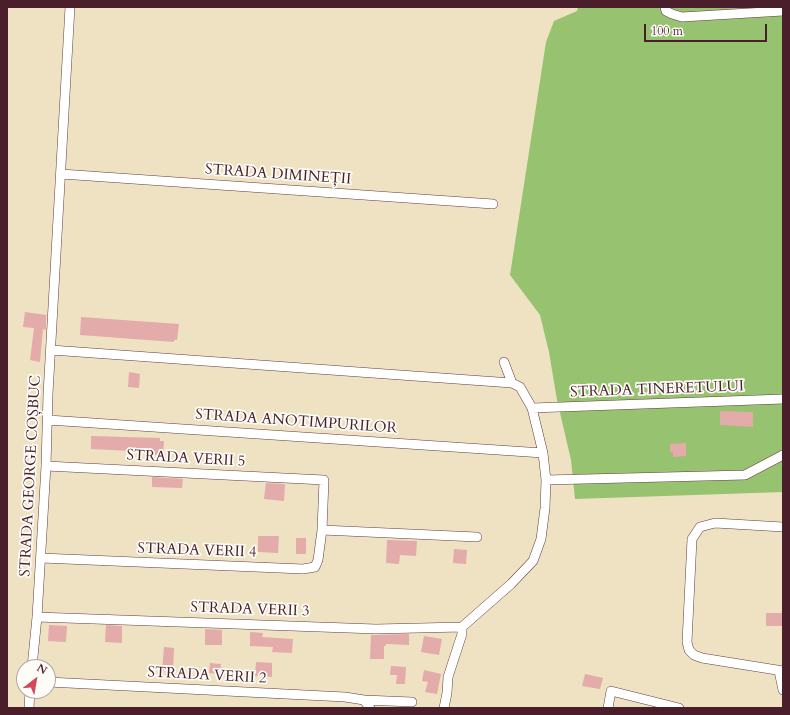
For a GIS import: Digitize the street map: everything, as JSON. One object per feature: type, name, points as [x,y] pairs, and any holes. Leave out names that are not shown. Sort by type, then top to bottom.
[{"type":"street","name":"STRADA GEORGE COȘBUC","points":[[33,659],[41,558],[70,7]]},
{"type":"street","points":[[666,7],[666,11],[682,17],[783,10]]},
{"type":"street","name":"STRADA DIMINEȚII","points":[[61,174],[494,204]]},
{"type":"street","points":[[51,350],[512,383],[520,387],[532,408],[543,453],[546,480],[545,508],[541,539],[532,561],[511,584],[462,626],[462,634],[448,677],[444,708]]},
{"type":"street","points":[[504,362],[512,383]]},
{"type":"street","name":"STRADA TINERETULUI","points":[[532,408],[783,399]]},
{"type":"street","name":"STRADA ANOTIMPURILOR","points":[[48,420],[543,453]]},
{"type":"street","points":[[546,480],[746,475],[783,455]]},
{"type":"street","name":"STRADA VERII 5","points":[[46,466],[324,480]]},
{"type":"street","name":"STRADA VERII 4","points":[[41,558],[303,569],[315,567],[318,560],[322,530],[324,480]]},
{"type":"street","points":[[783,527],[715,522],[700,527],[692,539],[687,642],[689,650],[694,655],[702,658],[781,671],[783,690]]},
{"type":"street","points":[[322,530],[477,537]]},
{"type":"street","name":"STRADA VERII 3","points":[[37,617],[376,629],[462,626]]},
{"type":"street","name":"STRADA VERII 2","points":[[56,682],[345,697],[364,700],[412,702]]},
{"type":"street","points":[[608,708],[611,691],[679,708]]},
{"type":"street","points":[[364,700],[370,708]]},
{"type":"green space","points":[[578,7],[783,7],[783,492],[575,499],[571,460],[540,315],[510,275],[546,42],[554,21],[577,11]]},
{"type":"building","points":[[25,312],[46,315],[46,330],[43,329],[40,362],[30,360],[34,328],[23,327]]},
{"type":"building","points":[[81,317],[179,324],[177,340],[174,340],[174,342],[80,335]]},
{"type":"building","points":[[129,372],[140,374],[139,388],[128,387]]},
{"type":"building","points":[[720,411],[753,412],[753,427],[720,425]]},
{"type":"building","points":[[91,436],[160,438],[160,441],[164,441],[163,455],[151,455],[151,452],[91,449]]},
{"type":"building","points":[[686,443],[686,456],[673,457],[673,452],[670,452],[670,444]]},
{"type":"building","points":[[152,477],[183,479],[182,488],[152,487]]},
{"type":"building","points":[[266,483],[285,484],[284,501],[264,499]]},
{"type":"building","points":[[258,536],[279,536],[278,553],[258,552]]},
{"type":"building","points":[[296,538],[306,538],[306,554],[296,554]]},
{"type":"building","points":[[387,540],[417,541],[416,556],[400,555],[399,564],[386,563]]},
{"type":"building","points":[[454,549],[467,550],[466,564],[453,563]]},
{"type":"building","points":[[766,613],[783,613],[783,626],[766,626]]},
{"type":"building","points":[[49,625],[67,626],[66,642],[48,641]]},
{"type":"building","points":[[106,625],[122,626],[122,643],[105,642]]},
{"type":"building","points":[[205,629],[222,630],[222,645],[205,645]]},
{"type":"building","points":[[250,632],[263,633],[262,637],[293,639],[292,653],[272,652],[273,647],[250,646]]},
{"type":"building","points":[[409,634],[409,645],[386,644],[386,646],[384,646],[384,659],[370,659],[371,635]]},
{"type":"building","points":[[424,636],[442,639],[439,655],[421,652]]},
{"type":"building","points":[[164,647],[174,648],[173,672],[162,671]]},
{"type":"building","points":[[256,662],[272,663],[272,677],[255,676]]},
{"type":"building","points":[[210,663],[221,664],[220,674],[209,673]]},
{"type":"building","points":[[391,666],[406,667],[405,684],[396,684],[397,675],[390,675]]},
{"type":"building","points":[[424,670],[441,674],[437,694],[425,692],[428,682],[422,681]]},
{"type":"building","points":[[585,674],[603,678],[600,689],[582,686]]}]
